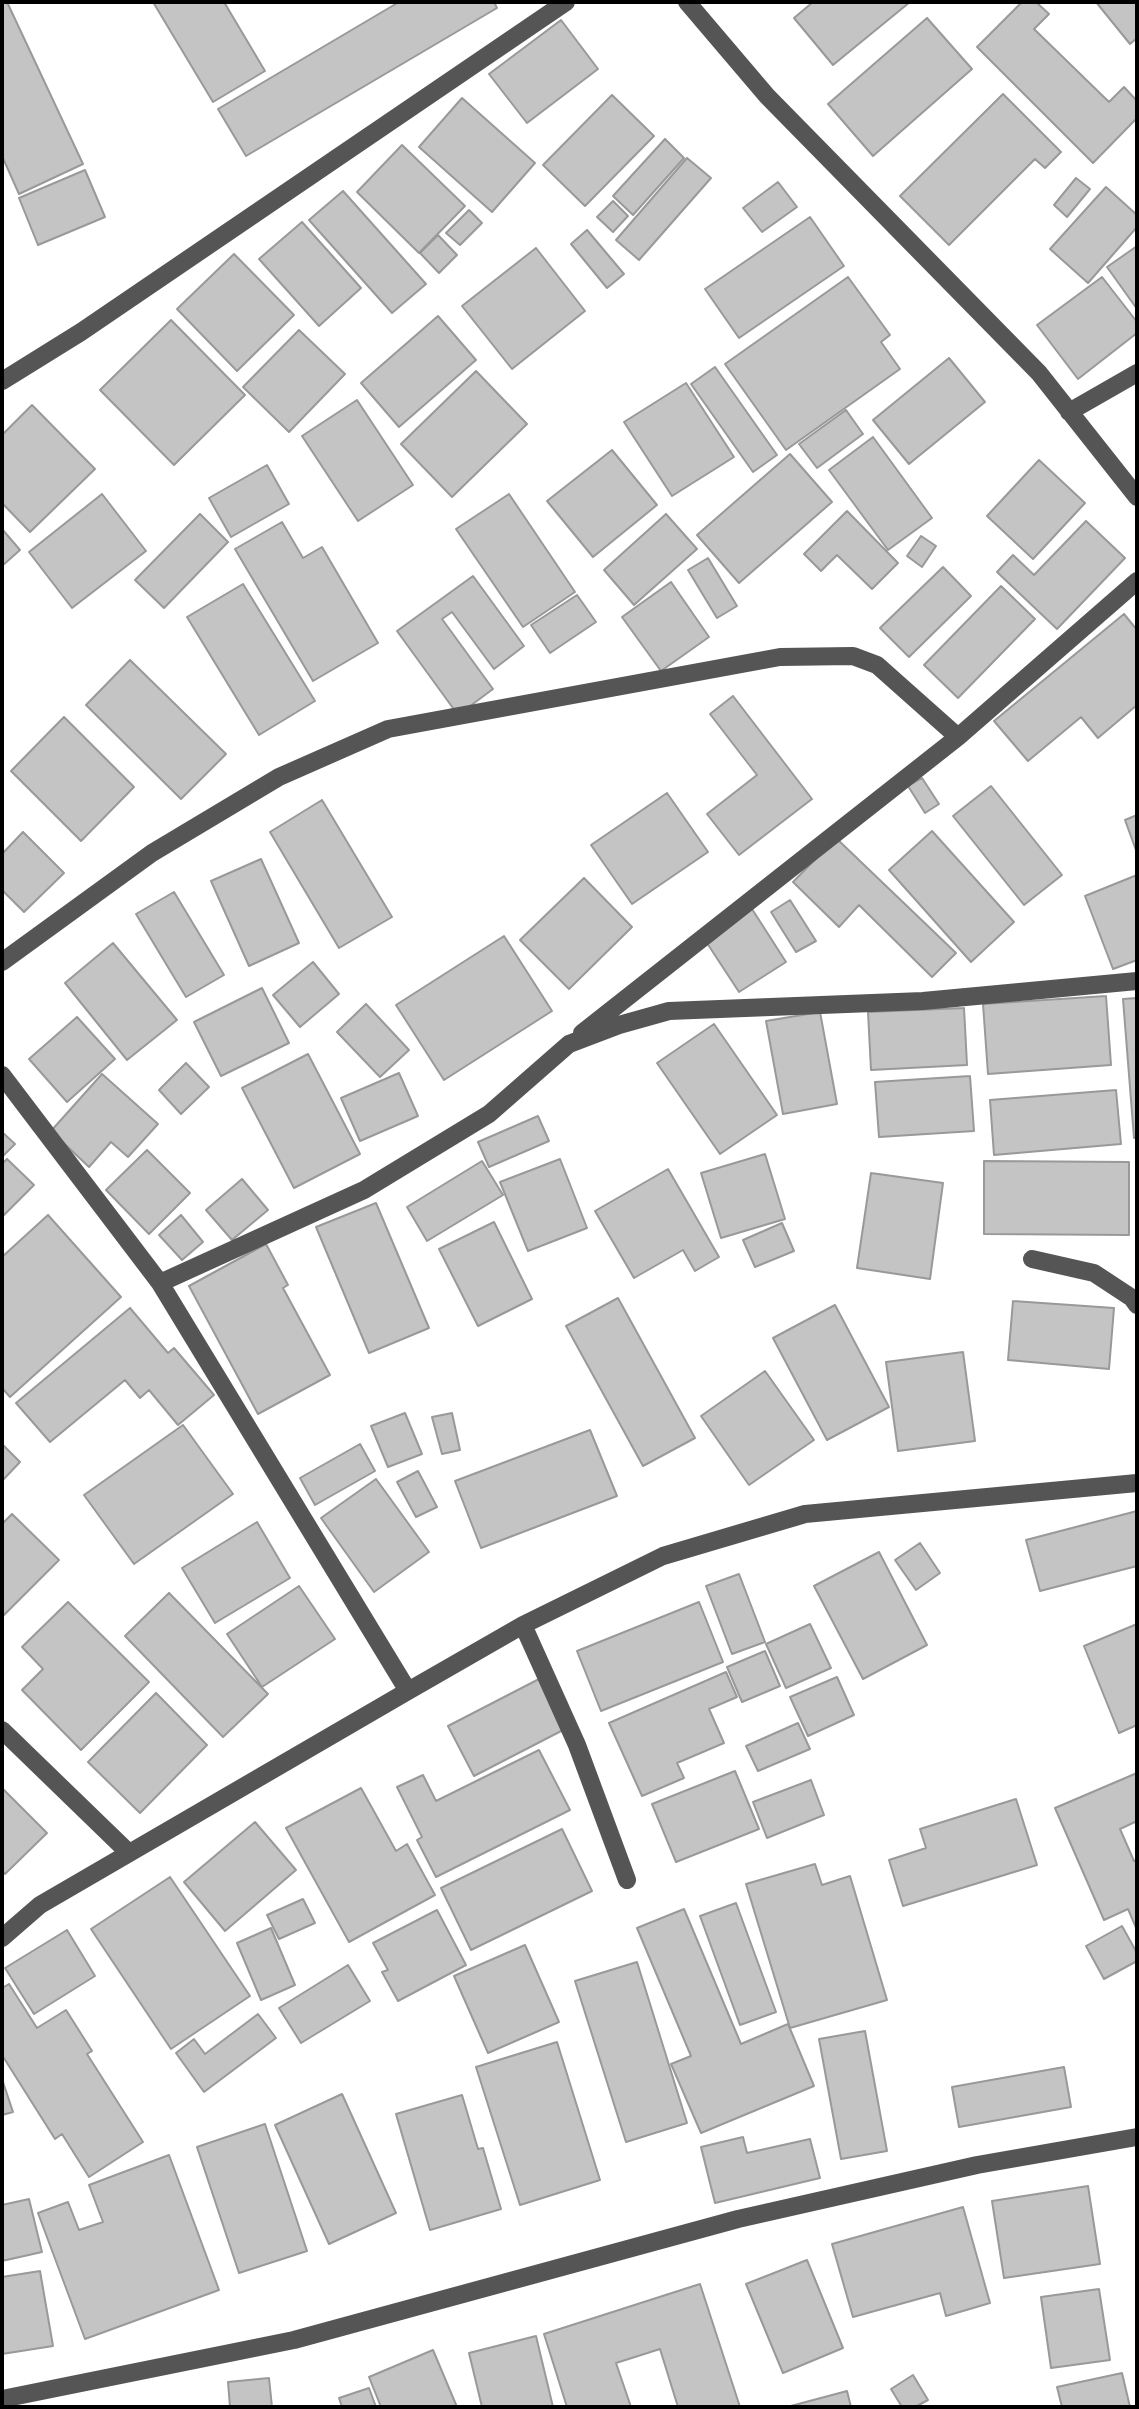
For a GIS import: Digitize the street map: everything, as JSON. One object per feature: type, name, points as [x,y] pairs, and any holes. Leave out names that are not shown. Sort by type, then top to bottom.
[{"type":"street","points":[[2,381],[81,332],[566,2]]},
{"type":"street","points":[[687,2],[767,96],[1029,363],[1137,497]]},
{"type":"street","points":[[1069,412],[1137,373]]},
{"type":"street","points":[[160,1283],[364,1190],[489,1114],[569,1044],[958,737],[1137,581]]},
{"type":"street","points":[[2,962],[152,853],[279,778],[388,729],[780,657],[853,656],[877,665],[958,737]]},
{"type":"street","points":[[569,1044],[619,1025],[669,1011],[923,1001],[1137,981]]},
{"type":"street","points":[[2,1075],[160,1283],[408,1691]]},
{"type":"street","points":[[1032,1259],[1094,1273],[1132,1298],[1137,1305]]},
{"type":"street","points":[[2,1938],[40,1905],[408,1691],[523,1625],[663,1556],[804,1514],[1137,1483]]},
{"type":"street","points":[[523,1625],[577,1745],[627,1880]]},
{"type":"street","points":[[2,1730],[129,1853]]},
{"type":"street","points":[[2,2399],[294,2340],[751,2216],[977,2165],[1137,2137]]},
{"type":"building","points":[[2,2],[7,2],[83,164],[19,194],[2,156]]},
{"type":"building","points":[[153,2],[224,2],[265,71],[213,102]]},
{"type":"building","points":[[399,2],[494,2],[497,8],[246,156],[218,109]]},
{"type":"building","points":[[813,2],[910,2],[833,65],[794,18]]},
{"type":"building","points":[[1022,2],[1036,2],[1049,14],[1034,29],[1109,102],[1124,87],[1137,101],[1137,118],[1093,163],[977,47]]},
{"type":"building","points":[[1096,2],[1137,2],[1137,38],[1130,44]]},
{"type":"building","points":[[927,18],[972,69],[873,156],[828,104]]},
{"type":"building","points":[[561,20],[598,69],[527,123],[489,74]]},
{"type":"building","points":[[1003,94],[1061,152],[1045,168],[1035,159],[949,245],[900,196]]},
{"type":"building","points":[[612,95],[654,136],[585,206],[543,165]]},
{"type":"building","points":[[462,98],[535,163],[492,212],[419,147]]},
{"type":"building","points":[[665,139],[684,158],[633,215],[613,196]]},
{"type":"building","points":[[402,145],[465,206],[419,253],[357,192]]},
{"type":"building","points":[[687,158],[711,178],[639,260],[616,240]]},
{"type":"building","points":[[85,170],[105,217],[38,245],[19,198]]},
{"type":"building","points":[[1076,178],[1090,189],[1067,217],[1054,205]]},
{"type":"building","points":[[778,182],[797,207],[762,232],[743,208]]},
{"type":"building","points":[[1106,187],[1137,215],[1137,227],[1088,283],[1050,249]]},
{"type":"building","points":[[343,191],[426,284],[392,313],[309,220]]},
{"type":"building","points":[[613,201],[628,216],[613,232],[597,217]]},
{"type":"building","points":[[469,210],[482,223],[460,245],[446,233]]},
{"type":"building","points":[[810,217],[844,266],[739,338],[705,289]]},
{"type":"building","points":[[302,222],[361,288],[319,326],[259,259]]},
{"type":"building","points":[[587,230],[624,274],[607,288],[571,244]]},
{"type":"building","points":[[438,235],[457,255],[439,273],[420,253]]},
{"type":"building","points":[[1137,246],[1137,309],[1107,267]]},
{"type":"building","points":[[536,248],[585,311],[512,369],[462,306]]},
{"type":"building","points":[[234,254],[294,315],[237,371],[177,309]]},
{"type":"building","points":[[848,277],[890,335],[881,342],[900,369],[786,450],[725,364]]},
{"type":"building","points":[[1102,277],[1137,322],[1137,333],[1078,379],[1037,325]]},
{"type":"building","points":[[438,316],[476,360],[399,427],[361,383]]},
{"type":"building","points":[[171,320],[245,395],[174,465],[100,390]]},
{"type":"building","points":[[299,330],[345,374],[289,432],[243,387]]},
{"type":"building","points":[[949,358],[985,402],[909,464],[873,420]]},
{"type":"building","points":[[715,367],[777,455],[753,472],[691,384]]},
{"type":"building","points":[[476,371],[527,424],[452,497],[401,444]]},
{"type":"building","points":[[686,383],[734,457],[672,496],[624,422]]},
{"type":"building","points":[[357,400],[413,485],[358,521],[302,436]]},
{"type":"building","points":[[32,405],[95,469],[30,532],[2,503],[2,435]]},
{"type":"building","points":[[846,410],[863,434],[817,468],[799,444]]},
{"type":"building","points":[[873,437],[932,518],[888,550],[829,470]]},
{"type":"building","points":[[612,450],[657,505],[593,557],[547,501]]},
{"type":"building","points":[[790,454],[832,502],[739,583],[697,535]]},
{"type":"building","points":[[1039,460],[1085,503],[1033,559],[987,516]]},
{"type":"building","points":[[267,465],[289,504],[231,537],[209,498]]},
{"type":"building","points":[[102,494],[146,551],[72,608],[29,552]]},
{"type":"building","points":[[509,494],[575,592],[523,627],[456,529]]},
{"type":"building","points":[[847,511],[898,563],[872,589],[837,555],[821,571],[804,554]]},
{"type":"building","points":[[200,514],[228,542],[164,608],[135,580]]},
{"type":"building","points":[[666,514],[697,549],[634,605],[604,570]]},
{"type":"building","points":[[1086,521],[1125,558],[1057,629],[997,572],[1013,555],[1034,575]]},
{"type":"building","points":[[282,522],[303,558],[322,547],[378,643],[313,681],[235,549]]},
{"type":"building","points":[[2,529],[20,550],[2,566]]},
{"type":"building","points":[[921,536],[936,546],[922,567],[907,556]]},
{"type":"building","points":[[708,558],[737,606],[717,618],[688,570]]},
{"type":"building","points":[[943,567],[971,596],[909,657],[880,628]]},
{"type":"building","points":[[473,576],[524,646],[494,669],[452,612],[442,619],[493,689],[458,715],[397,631]]},
{"type":"building","points":[[671,582],[709,637],[661,671],[622,617]]},
{"type":"building","points":[[243,584],[315,701],[259,735],[187,617]]},
{"type":"building","points":[[1001,586],[1035,619],[958,698],[924,665]]},
{"type":"building","points":[[577,595],[596,622],[550,653],[531,625]]},
{"type":"building","points":[[1124,614],[1137,630],[1137,705],[1098,738],[1081,717],[1028,761],[994,721]]},
{"type":"building","points":[[130,660],[226,754],[181,799],[86,705]]},
{"type":"building","points":[[733,696],[812,799],[739,855],[707,814],[757,775],[710,714]]},
{"type":"building","points":[[64,717],[134,787],[81,841],[11,771]]},
{"type":"building","points":[[922,778],[939,804],[925,813],[908,786]]},
{"type":"building","points":[[991,786],[1062,875],[1024,905],[953,816]]},
{"type":"building","points":[[667,793],[708,852],[632,904],[591,845]]},
{"type":"building","points":[[322,800],[392,917],[339,948],[270,832]]},
{"type":"building","points":[[1137,815],[1137,853],[1125,820]]},
{"type":"building","points":[[932,831],[1014,922],[971,962],[889,870]]},
{"type":"building","points":[[23,832],[64,873],[24,912],[2,890],[2,854]]},
{"type":"building","points":[[836,838],[956,953],[932,977],[859,905],[839,927],[793,882]]},
{"type":"building","points":[[261,859],[299,943],[249,966],[211,881]]},
{"type":"building","points":[[1137,875],[1137,960],[1113,969],[1085,896]]},
{"type":"building","points":[[584,878],[632,927],[569,989],[520,940]]},
{"type":"building","points":[[174,892],[224,975],[186,997],[136,914]]},
{"type":"building","points":[[790,900],[816,941],[796,952],[771,912]]},
{"type":"building","points":[[752,909],[786,962],[739,992],[705,940]]},
{"type":"building","points":[[504,936],[552,1011],[444,1080],[396,1005]]},
{"type":"building","points":[[113,943],[177,1020],[127,1060],[65,983]]},
{"type":"building","points":[[313,962],[339,994],[300,1027],[273,995]]},
{"type":"building","points":[[262,988],[289,1043],[221,1076],[194,1022]]},
{"type":"building","points":[[1106,996],[1111,1065],[988,1074],[983,1004]]},
{"type":"building","points":[[1137,998],[1137,1138],[1134,1138],[1123,999]]},
{"type":"building","points":[[366,1004],[409,1050],[380,1077],[337,1032]]},
{"type":"building","points":[[964,1008],[967,1065],[871,1070],[868,1012]]},
{"type":"building","points":[[820,1012],[837,1104],[783,1114],[766,1021]]},
{"type":"building","points":[[77,1017],[115,1059],[67,1102],[29,1059]]},
{"type":"building","points":[[714,1024],[777,1115],[720,1154],[657,1063]]},
{"type":"building","points":[[308,1054],[360,1154],[294,1188],[242,1088]]},
{"type":"building","points":[[186,1063],[209,1087],[181,1114],[159,1090]]},
{"type":"building","points":[[399,1073],[418,1116],[360,1141],[341,1098]]},
{"type":"building","points":[[102,1074],[158,1124],[128,1157],[111,1142],[89,1167],[51,1131]]},
{"type":"building","points":[[970,1076],[974,1131],[879,1137],[875,1082]]},
{"type":"building","points":[[1116,1090],[1121,1144],[994,1155],[990,1100]]},
{"type":"building","points":[[538,1116],[549,1141],[489,1167],[478,1142]]},
{"type":"building","points":[[2,1132],[15,1144],[2,1157]]},
{"type":"building","points":[[147,1150],[190,1193],[149,1234],[106,1190]]},
{"type":"building","points":[[765,1154],[785,1219],[721,1238],[701,1173]]},
{"type":"building","points":[[7,1159],[34,1185],[2,1217],[2,1164]]},
{"type":"building","points":[[560,1159],[587,1228],[528,1251],[500,1182]]},
{"type":"building","points":[[482,1161],[503,1195],[427,1241],[407,1207]]},
{"type":"building","points":[[984,1161],[1129,1162],[1129,1235],[984,1234]]},
{"type":"building","points":[[668,1169],[719,1257],[695,1271],[683,1250],[634,1278],[595,1211]]},
{"type":"building","points":[[871,1173],[943,1183],[930,1279],[857,1268]]},
{"type":"building","points":[[242,1179],[268,1210],[232,1240],[206,1210]]},
{"type":"building","points":[[376,1203],[429,1328],[369,1353],[316,1227]]},
{"type":"building","points":[[48,1215],[121,1297],[10,1397],[2,1388],[2,1257]]},
{"type":"building","points":[[181,1215],[203,1242],[182,1260],[159,1235]]},
{"type":"building","points":[[494,1222],[532,1299],[478,1326],[439,1249]]},
{"type":"building","points":[[782,1223],[794,1251],[755,1267],[743,1240]]},
{"type":"building","points":[[266,1244],[288,1285],[283,1288],[330,1375],[258,1414],[189,1286]]},
{"type":"building","points":[[618,1298],[695,1438],[643,1466],[566,1326]]},
{"type":"building","points":[[1013,1301],[1114,1308],[1109,1369],[1008,1360]]},
{"type":"building","points":[[835,1305],[889,1407],[827,1440],[773,1338]]},
{"type":"building","points":[[130,1308],[168,1353],[174,1348],[214,1395],[178,1425],[149,1390],[140,1398],[125,1380],[50,1442],[16,1403]]},
{"type":"building","points":[[963,1352],[975,1441],[898,1451],[886,1362]]},
{"type":"building","points":[[765,1371],[814,1440],[749,1485],[701,1416]]},
{"type":"building","points":[[405,1413],[422,1454],[388,1467],[371,1426]]},
{"type":"building","points":[[452,1413],[460,1450],[442,1454],[432,1417]]},
{"type":"building","points":[[183,1425],[233,1494],[134,1564],[84,1495]]},
{"type":"building","points":[[590,1430],[617,1496],[481,1548],[455,1481]]},
{"type":"building","points":[[2,1444],[20,1462],[2,1481]]},
{"type":"building","points":[[360,1444],[375,1471],[315,1505],[300,1478]]},
{"type":"building","points":[[418,1471],[437,1507],[416,1517],[397,1482]]},
{"type":"building","points":[[376,1479],[429,1552],[374,1592],[321,1518]]},
{"type":"building","points":[[1137,1511],[1137,1566],[1040,1591],[1026,1540]]},
{"type":"building","points":[[12,1514],[59,1560],[2,1617],[2,1524]]},
{"type":"building","points":[[257,1522],[290,1578],[215,1623],[182,1568]]},
{"type":"building","points":[[920,1543],[940,1573],[916,1590],[895,1560]]},
{"type":"building","points":[[879,1552],[927,1645],[863,1679],[814,1586]]},
{"type":"building","points":[[739,1574],[765,1642],[732,1654],[706,1586]]},
{"type":"building","points":[[299,1586],[335,1639],[262,1687],[227,1634]]},
{"type":"building","points":[[169,1593],[268,1694],[223,1737],[125,1636]]},
{"type":"building","points":[[68,1602],[149,1682],[81,1750],[22,1690],[43,1669],[22,1647]]},
{"type":"building","points":[[699,1602],[723,1662],[601,1711],[577,1651]]},
{"type":"building","points":[[810,1624],[831,1668],[786,1688],[766,1644]]},
{"type":"building","points":[[1137,1624],[1137,1725],[1119,1733],[1084,1646]]},
{"type":"building","points":[[765,1651],[780,1686],[742,1702],[727,1667]]},
{"type":"building","points":[[726,1672],[737,1697],[709,1709],[724,1743],[677,1763],[684,1778],[642,1796],[609,1723]]},
{"type":"building","points":[[837,1677],[854,1715],[808,1736],[790,1697]]},
{"type":"building","points":[[541,1678],[567,1728],[474,1776],[448,1726]]},
{"type":"building","points":[[156,1693],[207,1745],[140,1813],[88,1762]]},
{"type":"building","points":[[798,1723],[810,1749],[758,1771],[746,1746]]},
{"type":"building","points":[[539,1750],[570,1810],[436,1877],[417,1840],[422,1837],[397,1787],[423,1775],[436,1801]]},
{"type":"building","points":[[735,1771],[759,1829],[676,1862],[652,1804]]},
{"type":"building","points":[[1137,1773],[1137,1821],[1120,1829],[1134,1861],[1137,1860],[1137,1930],[1128,1909],[1104,1920],[1055,1808]]},
{"type":"building","points":[[811,1780],[824,1815],[767,1838],[753,1802]]},
{"type":"building","points":[[2,1788],[47,1833],[5,1874],[2,1870]]},
{"type":"building","points":[[361,1788],[396,1851],[407,1844],[435,1895],[349,1942],[286,1828]]},
{"type":"building","points":[[1016,1799],[1037,1865],[903,1906],[889,1860],[926,1848],[920,1829]]},
{"type":"building","points":[[255,1822],[296,1870],[225,1931],[184,1882]]},
{"type":"building","points":[[562,1829],[592,1891],[471,1950],[441,1888]]},
{"type":"building","points":[[815,1864],[822,1885],[850,1876],[887,2000],[790,2028],[746,1884]]},
{"type":"building","points":[[170,1877],[250,1996],[171,2049],[91,1929]]},
{"type":"building","points":[[303,1899],[315,1923],[279,1939],[267,1915]]},
{"type":"building","points":[[736,1903],[776,2012],[740,2025],[700,1916]]},
{"type":"building","points":[[684,1909],[741,2044],[788,2024],[814,2086],[701,2133],[671,2064],[691,2056],[637,1928]]},
{"type":"building","points":[[437,1910],[466,1965],[398,2001],[382,1972],[388,1970],[373,1943]]},
{"type":"building","points":[[1122,1926],[1137,1953],[1137,1961],[1104,1979],[1086,1946]]},
{"type":"building","points":[[271,1928],[295,1985],[261,2000],[237,1943]]},
{"type":"building","points":[[67,1930],[95,1976],[34,2014],[5,1968]]},
{"type":"building","points":[[525,1945],[559,2022],[488,2053],[454,1976]]},
{"type":"building","points":[[637,1962],[687,2123],[626,2142],[575,1981]]},
{"type":"building","points":[[348,1965],[370,2001],[301,2043],[279,2008]]},
{"type":"building","points":[[9,1984],[37,2028],[66,2010],[92,2051],[87,2054],[143,2142],[89,2177],[62,2134],[55,2139],[2,2055],[2,1988]]},
{"type":"building","points":[[258,2014],[276,2038],[204,2092],[176,2053],[194,2039],[205,2054]]},
{"type":"building","points":[[865,2031],[887,2151],[841,2159],[819,2039]]},
{"type":"building","points":[[557,2042],[600,2180],[520,2205],[476,2067]]},
{"type":"building","points":[[1064,2067],[1071,2107],[959,2127],[952,2087]]},
{"type":"building","points":[[2,2079],[13,2112],[2,2115]]},
{"type":"building","points":[[342,2094],[396,2213],[329,2244],[275,2125]]},
{"type":"building","points":[[462,2095],[478,2149],[483,2148],[501,2209],[430,2230],[396,2114]]},
{"type":"building","points":[[265,2124],[307,2251],[239,2273],[197,2147]]},
{"type":"building","points":[[743,2137],[747,2153],[810,2139],[820,2178],[715,2203],[701,2147]]},
{"type":"building","points":[[169,2155],[219,2290],[85,2339],[38,2213],[68,2202],[79,2230],[103,2222],[89,2185]]},
{"type":"building","points":[[1088,2186],[1100,2264],[1004,2278],[992,2201]]},
{"type":"building","points":[[29,2199],[42,2252],[2,2261],[2,2205]]},
{"type":"building","points":[[963,2207],[990,2303],[946,2316],[940,2293],[853,2317],[832,2244]]},
{"type":"building","points":[[807,2260],[843,2348],[783,2373],[746,2284]]},
{"type":"building","points":[[40,2271],[53,2346],[2,2354],[2,2277]]},
{"type":"building","points":[[700,2284],[740,2407],[678,2407],[660,2349],[616,2363],[631,2407],[567,2407],[544,2334]]},
{"type":"building","points":[[1099,2289],[1110,2360],[1051,2368],[1041,2297]]},
{"type":"building","points":[[536,2336],[553,2407],[482,2407],[469,2353]]},
{"type":"building","points":[[433,2350],[457,2407],[381,2407],[369,2377]]},
{"type":"building","points":[[1122,2373],[1130,2407],[1062,2407],[1057,2387]]},
{"type":"building","points":[[913,2375],[928,2400],[915,2407],[902,2407],[891,2389]]},
{"type":"building","points":[[269,2378],[272,2407],[230,2407],[228,2382]]},
{"type":"building","points":[[369,2388],[376,2407],[342,2407],[339,2398]]},
{"type":"building","points":[[847,2391],[851,2407],[787,2407]]}]
